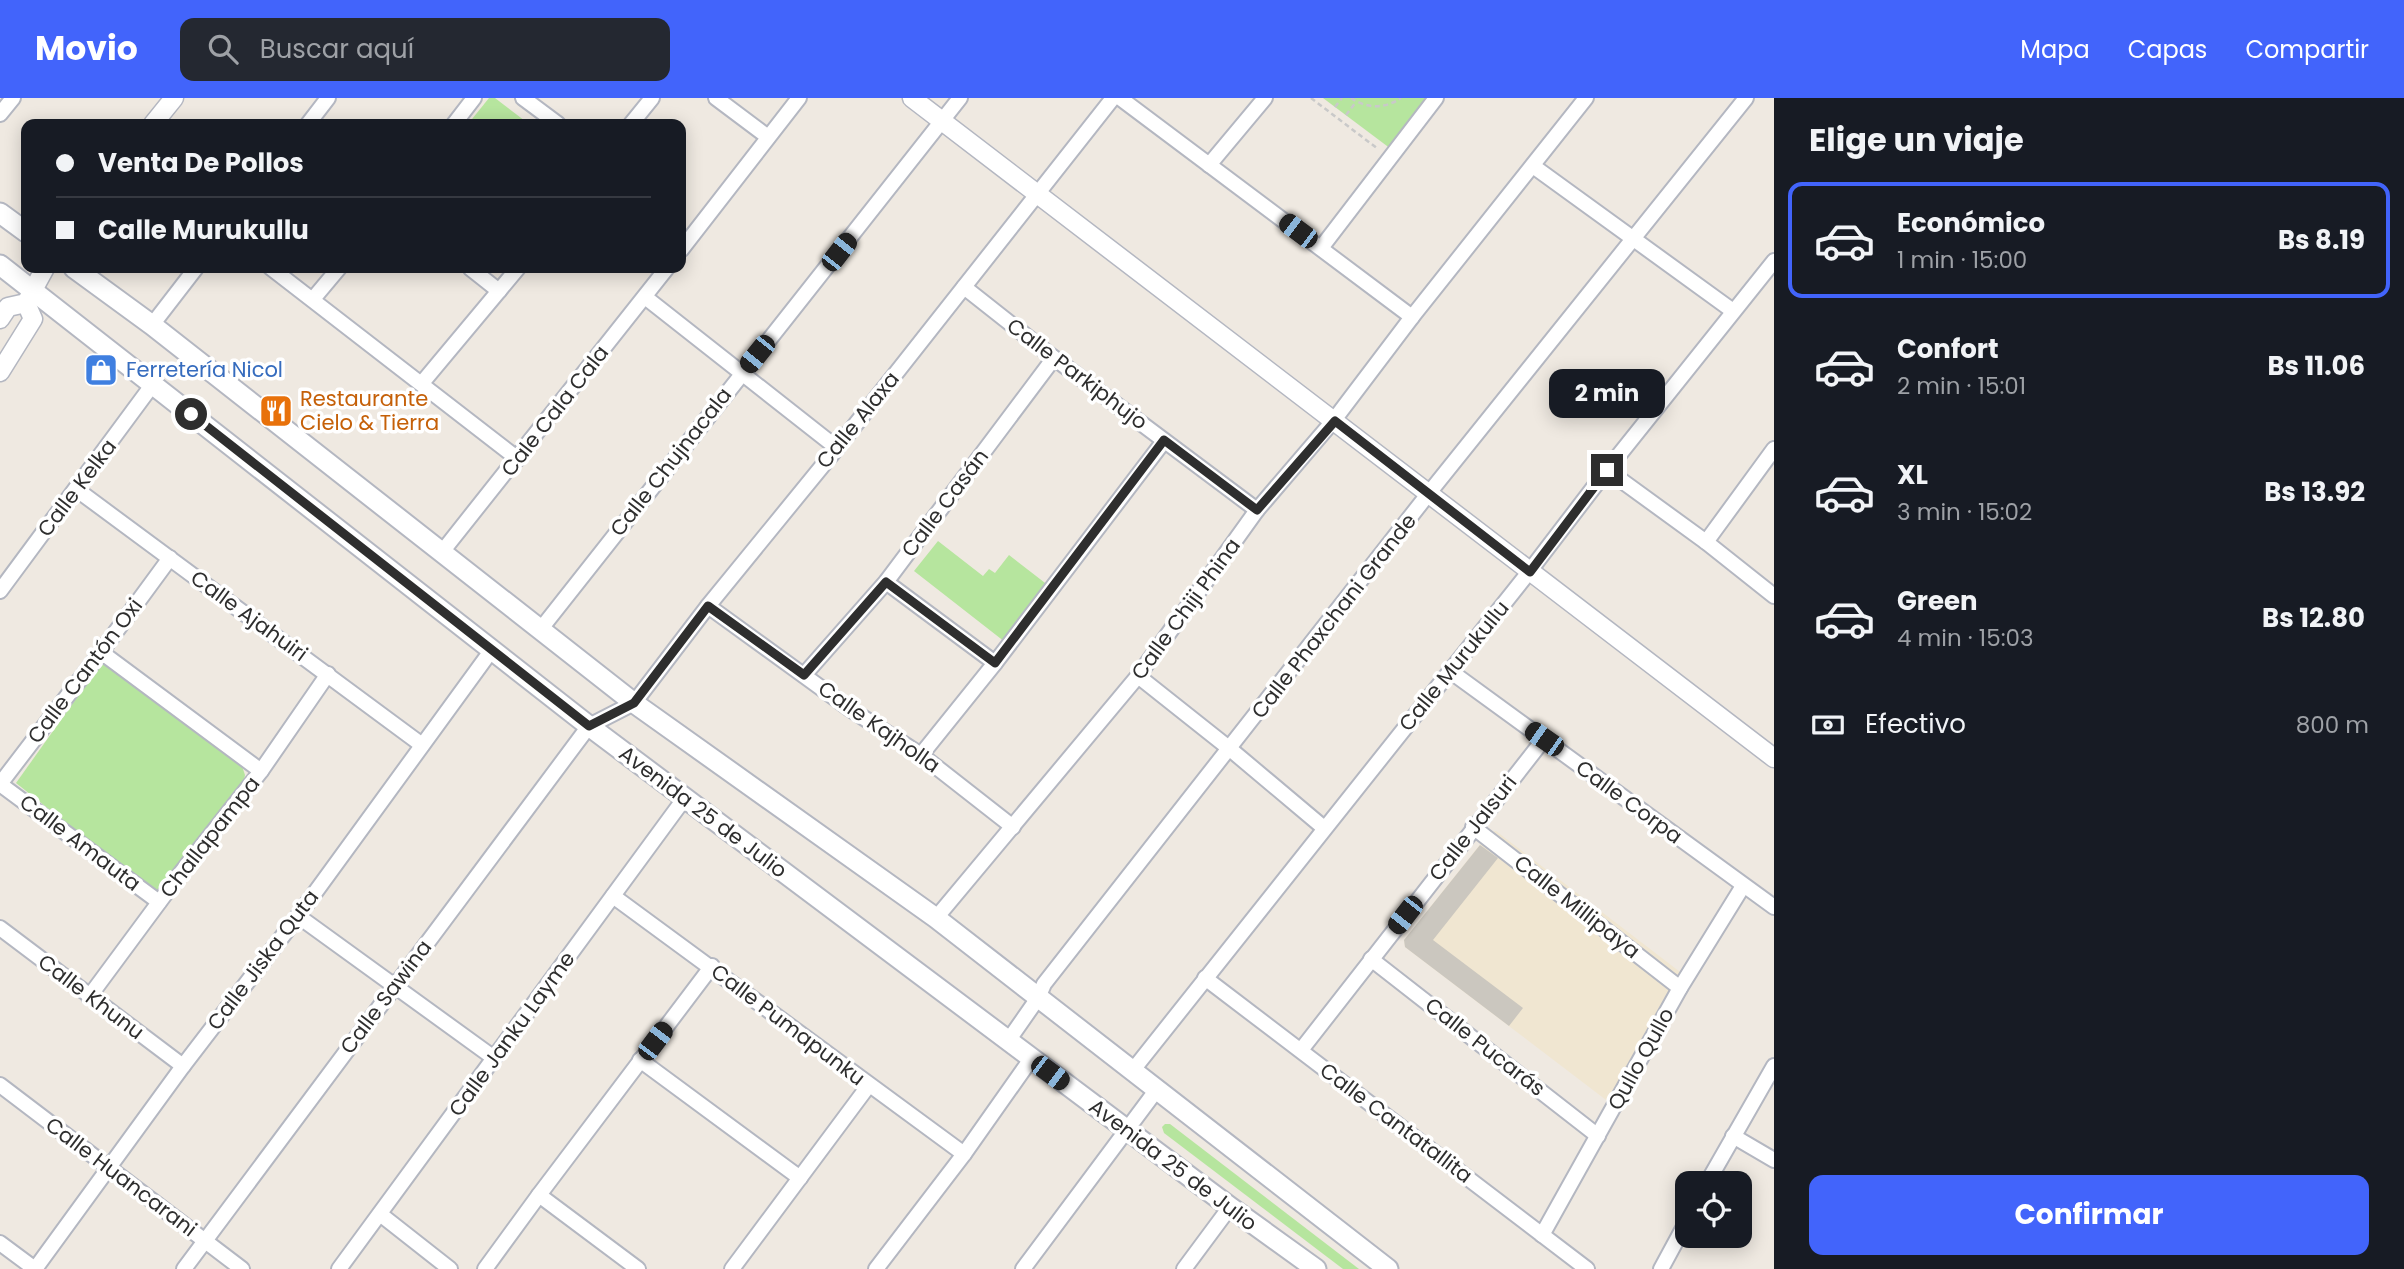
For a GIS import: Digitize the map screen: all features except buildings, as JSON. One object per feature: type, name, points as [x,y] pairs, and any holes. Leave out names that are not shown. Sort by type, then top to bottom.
[{"type":"main road","points":[[0,213],[21,228]]},
{"type":"main road","name":"Avenida 25 de Julio","points":[[0,265],[29,297],[153,384],[684,799],[1316,1269]]},
{"type":"main road","points":[[81,273],[152,325],[634,703],[936,918],[1388,1269]]},
{"type":"street","points":[[0,114],[13,98]]},
{"type":"street","points":[[157,119],[174,98]]},
{"type":"street","points":[[312,119],[328,98]]},
{"type":"street","points":[[458,119],[474,98]]},
{"type":"street","points":[[523,98],[551,119]]},
{"type":"street","points":[[635,119],[652,98]]},
{"type":"street","points":[[716,98],[768,137]]},
{"type":"street","points":[[686,244],[799,98]]},
{"type":"street","points":[[912,98],[1774,758]]},
{"type":"street","name":"Calle Chujnacala","points":[[540,630],[960,98]]},
{"type":"street","name":"Calle Alaxa","points":[[589,726],[634,703],[708,606],[837,448],[1113,98]]},
{"type":"street","points":[[1120,98],[1412,317]]},
{"type":"street","points":[[1209,165],[1265,98]]},
{"type":"street","points":[[1321,248],[1436,98]]},
{"type":"street","name":"Calle Chiji Phina","points":[[936,918],[1138,676],[1257,510],[1335,421],[1412,317],[1586,98]]},
{"type":"street","name":"Calle Phaxchani Grande","points":[[1008,1041],[1038,998],[1044,984],[1429,493],[1746,98]]},
{"type":"street","points":[[1533,166],[1733,311]]},
{"type":"street","name":"Calle Murukullu","points":[[1133,1070],[1774,261]]},
{"type":"street","points":[[0,318],[8,307],[29,297],[42,273]]},
{"type":"street","points":[[152,325],[192,273]]},
{"type":"street","points":[[278,273],[518,459]]},
{"type":"street","points":[[313,299],[335,273]]},
{"type":"street","points":[[476,273],[499,291]]},
{"type":"street","points":[[422,383],[514,273]]},
{"type":"street","name":"Cale Cala Cala","points":[[442,552],[663,273]]},
{"type":"street","name":"Calle Parkiphujo","points":[[964,288],[1257,510]]},
{"type":"street","points":[[0,372],[33,319],[29,297]]},
{"type":"street","points":[[645,297],[837,448]]},
{"type":"street","name":"Calle Casán","points":[[804,675],[886,582],[1054,358]]},
{"type":"street","name":"Calle Kelka","points":[[0,591],[153,384]]},
{"type":"street","points":[[921,755],[995,663],[1164,440]]},
{"type":"street","points":[[1706,542],[1774,449]]},
{"type":"street","points":[[1607,470],[1706,542],[1774,596]]},
{"type":"street","name":"Calle Ajahuiri","points":[[76,489],[422,745]]},
{"type":"street","name":"Calle Cantón Oxi","points":[[0,784],[102,652],[170,558]]},
{"type":"street","points":[[886,582],[995,663]]},
{"type":"street","name":"Calle Kajholla","points":[[708,606],[850,709],[921,755],[1013,827]]},
{"type":"street","name":"Calle Jiska Quta","points":[[35,1269],[183,1066],[298,916],[491,650]]},
{"type":"street","points":[[102,652],[261,771]]},
{"type":"street","name":"Calle Corpa","points":[[1450,671],[1774,907]]},
{"type":"street","name":"Challapampa","points":[[89,997],[261,771],[328,674]]},
{"type":"street","points":[[1138,676],[1324,828]]},
{"type":"street","name":"Calle Sawina","points":[[184,1269],[589,726]]},
{"type":"street","name":"Calle Jalsuri","points":[[1300,1050],[1544,739]]},
{"type":"street","name":"Calle Amauta","points":[[0,784],[159,902]]},
{"type":"street","name":"Calle Janku Layme","points":[[340,1269],[684,799]]},
{"type":"street","name":"Calle Millipaya","points":[[1473,827],[1680,988]]},
{"type":"street","name":"Qullo Qullo","points":[[1542,1235],[1680,988],[1743,886]]},
{"type":"street","name":"Calle Pumapunku","points":[[613,896],[712,966],[964,1154]]},
{"type":"street","points":[[298,916],[494,1058]]},
{"type":"street","name":"Calle Khunu","points":[[0,928],[183,1066]]},
{"type":"street","name":"Calle Pucarás","points":[[1371,959],[1598,1136]]},
{"type":"street","points":[[485,1269],[712,966]]},
{"type":"street","name":"Calle Cantatallita","points":[[1205,978],[1587,1269]]},
{"type":"street","points":[[876,1269],[964,1154],[1031,1059]]},
{"type":"street","points":[[640,1060],[800,1178]]},
{"type":"street","points":[[1714,1171],[1774,1066]]},
{"type":"street","name":"Calle Huancarani","points":[[0,1085],[242,1269]]},
{"type":"street","points":[[732,1269],[869,1085]]},
{"type":"street","points":[[1023,1269],[1157,1088]]},
{"type":"street","points":[[1733,1136],[1774,1160]]},
{"type":"street","points":[[538,1195],[638,1269]]},
{"type":"street","points":[[1184,1269],[1230,1207]]},
{"type":"street","points":[[380,1214],[450,1269]]},
{"type":"street","points":[[0,1242],[35,1269]]},
{"type":"street","points":[[1661,1269],[1675,1243]]},
{"type":"path","points":[[1311,98],[1391,159]]},
{"type":"path","points":[[1335,107],[1342,98]]},
{"type":"path","points":[[1351,98],[1375,107],[1388,106],[1401,98]]},
{"type":"path","points":[[1346,115],[1356,102]]},
{"type":"shaded area","points":[[1496,831],[1688,978],[1610,1103],[1405,947],[1404,940],[1490,832]]},
{"type":"green space","points":[[489,98],[495,98],[522,119],[472,119]]},
{"type":"green space","points":[[1323,98],[1430,98],[1391,149]]},
{"type":"green space","points":[[938,541],[983,576],[989,569],[995,573],[1009,555],[1049,586],[1005,642],[914,571]]},
{"type":"green space","points":[[103,661],[242,766],[245,775],[244,780],[161,891],[152,891],[16,783]]},
{"type":"green space","points":[[1170,1124],[1359,1269],[1343,1269],[1164,1133],[1162,1127]]},
{"type":"place","name":"Ferretería Nicol","points":[[101,370]]},
{"type":"place","name":"Restaurante Cielo & Tierra","points":[[276,411]]},
{"type":"route","points":[[191,414],[589,726],[634,703],[708,606],[804,675],[886,582],[995,663],[1164,440],[1257,510],[1335,421],[1530,572],[1607,470]]}]
